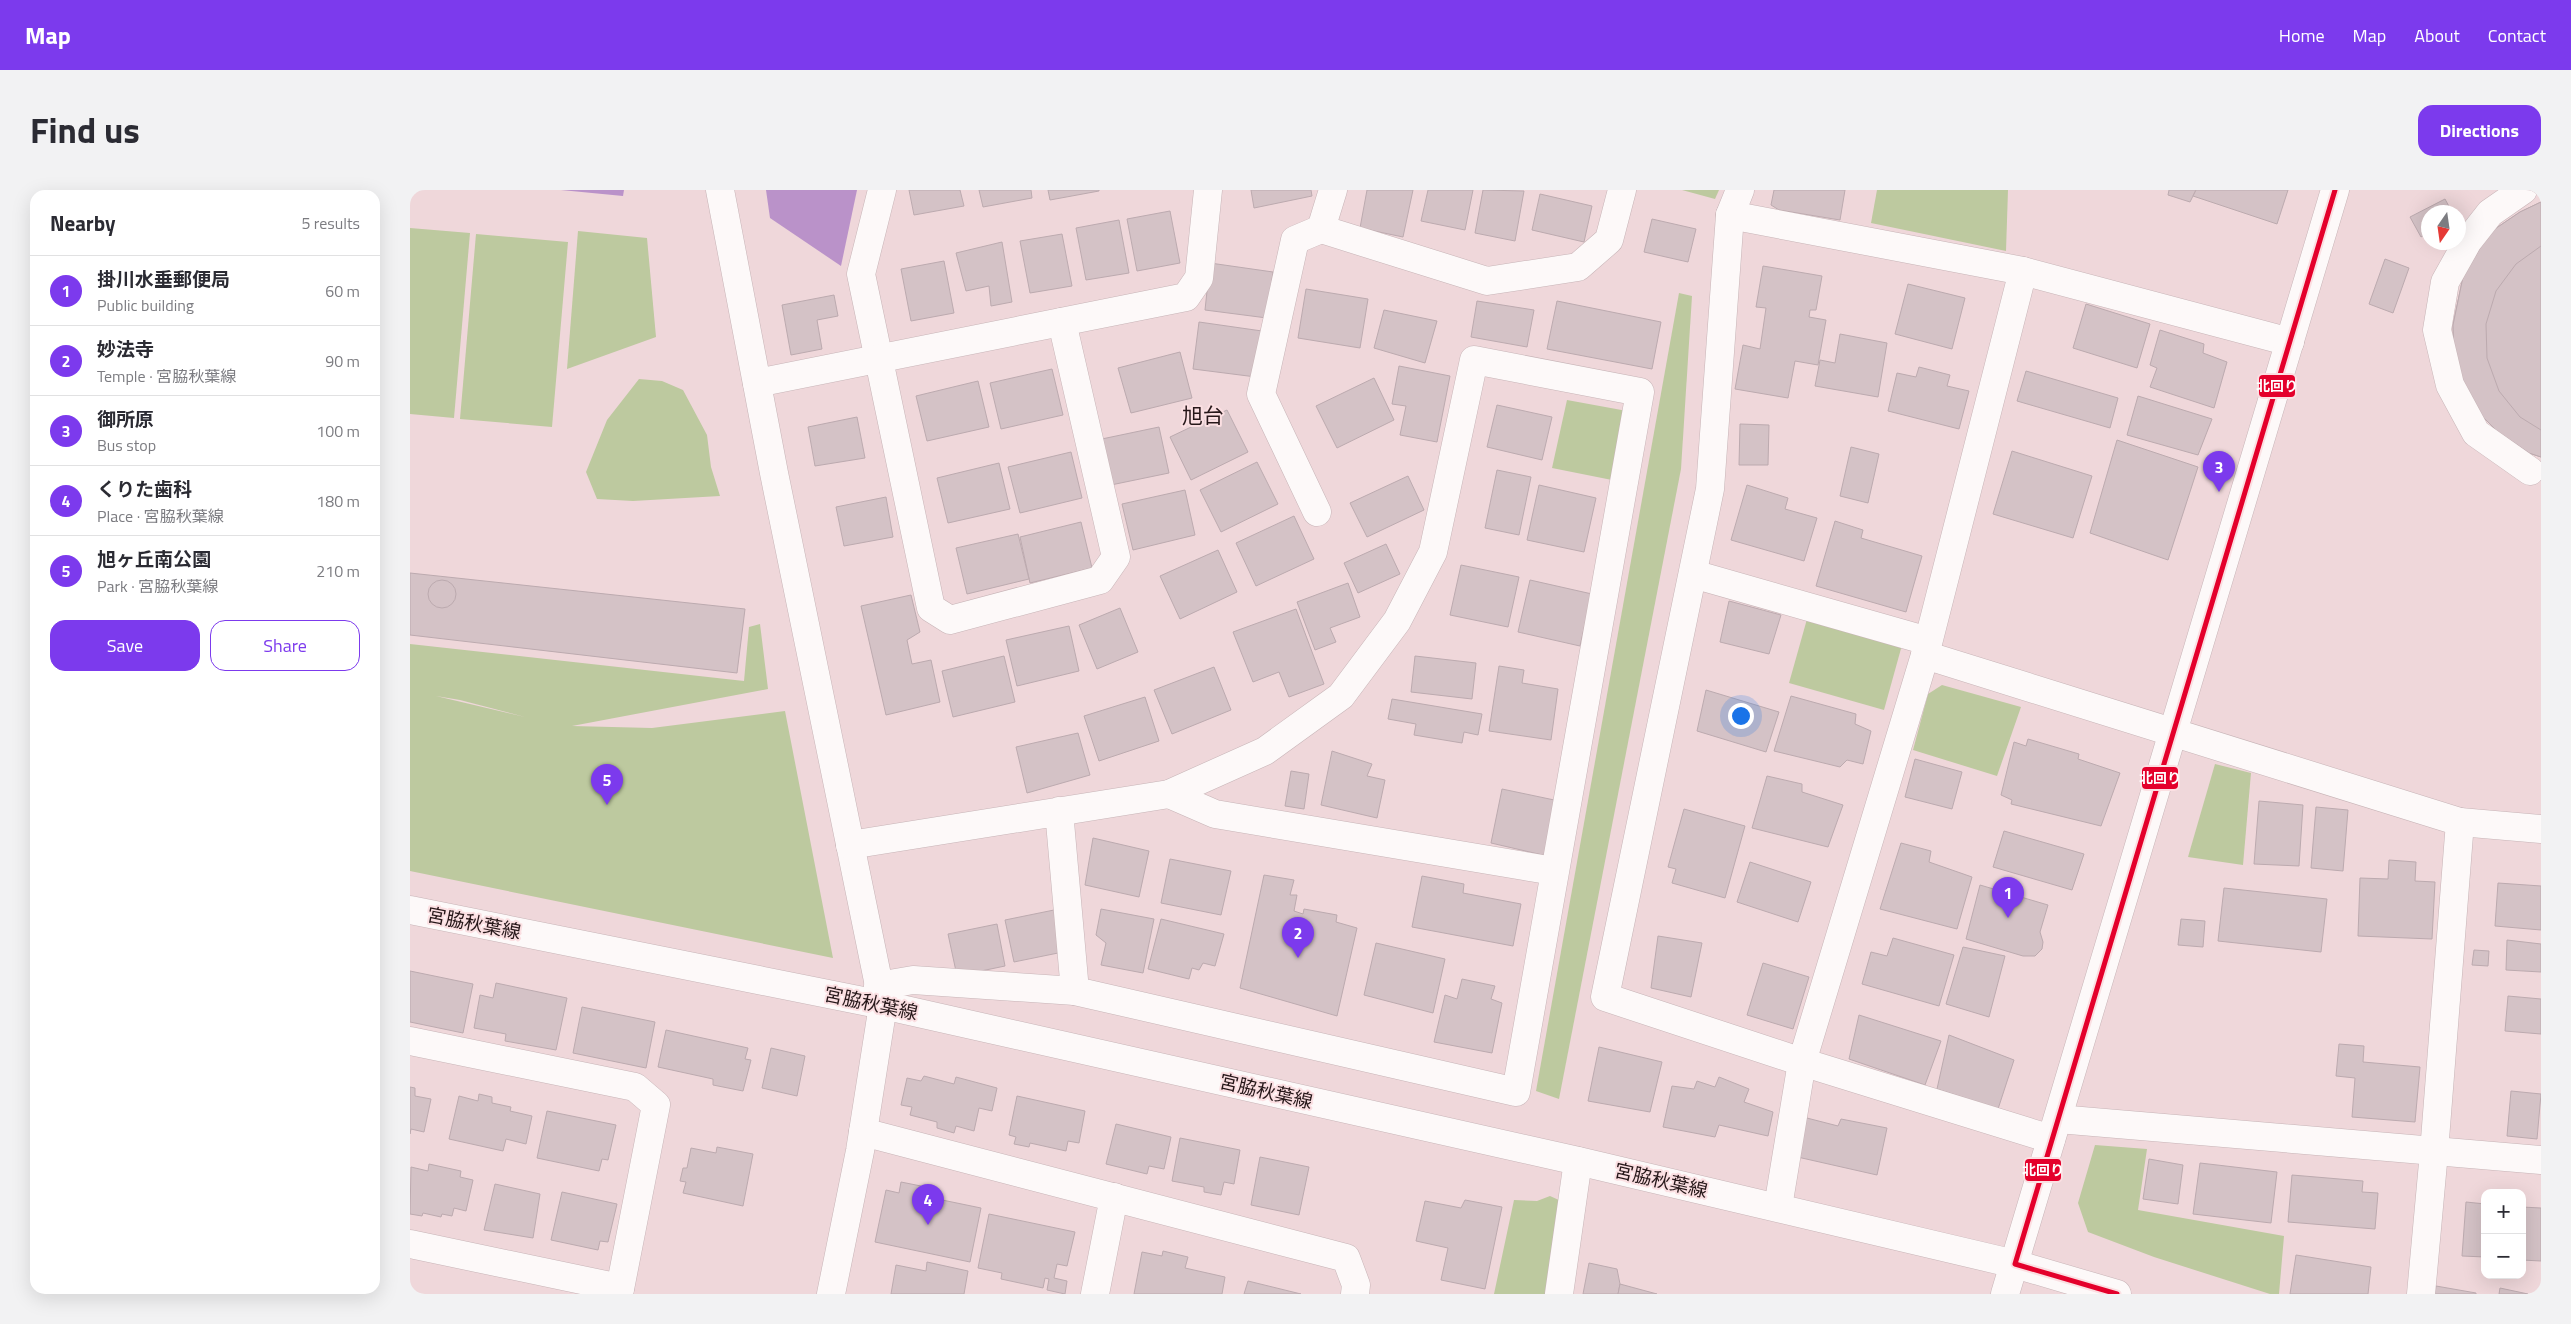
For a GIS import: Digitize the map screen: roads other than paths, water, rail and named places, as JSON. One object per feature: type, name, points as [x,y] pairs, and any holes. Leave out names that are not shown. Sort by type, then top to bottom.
[{"type":"street","points":[[720,190],[880,996],[863,1132],[831,1294]]},
{"type":"street","points":[[882,190],[861,274],[931,608],[950,620],[1100,580],[1116,557],[1062,322]]},
{"type":"street","points":[[757,383],[1186,297],[1199,278],[1208,190]]},
{"type":"street","points":[[1321,229],[1333,190]]},
{"type":"street","points":[[1317,512],[1261,394],[1295,240],[1321,229],[1487,281],[1578,267],[1609,240],[1622,190]]},
{"type":"street","points":[[1740,190],[1730,215],[1710,489],[1605,997],[1802,1062],[2055,1129],[2541,1160]]},
{"type":"street","points":[[2005,1294],[2174,734],[2335,190]]},
{"type":"street","points":[[2523,190],[2490,213],[2468,241],[2445,282],[2438,330],[2450,385],[2476,433],[2530,471]]},
{"type":"street","points":[[1730,215],[2023,271],[2290,342]]},
{"type":"street","points":[[1778,1207],[1802,1062],[1927,648],[2023,271]]},
{"type":"street","points":[[850,845],[1169,794],[1265,751],[1341,696],[1397,621],[1433,552],[1474,360],[1640,392],[1516,1092],[1075,991],[913,980],[880,996]]},
{"type":"street","points":[[1693,574],[1927,648],[2174,734],[2460,822],[2541,829]]},
{"type":"street","points":[[1169,794],[1215,814],[1554,871]]},
{"type":"street","points":[[1059,811],[1075,991]]},
{"type":"street","points":[[2421,1294],[2460,822]]},
{"type":"street","name":"宮脇秋葉線","points":[[410,910],[880,996],[2015,1264],[2117,1294]]},
{"type":"street","points":[[410,1041],[635,1087],[656,1105],[620,1291],[410,1244]]},
{"type":"street","points":[[863,1132],[1346,1258],[1356,1285],[1354,1294]]},
{"type":"street","points":[[1559,1294],[1578,1161]]},
{"type":"street","points":[[1095,1294],[1114,1197]]},
{"type":"place","name":"御所原","points":[[2219,492]]},
{"type":"place","name":"旭ヶ丘南公園","points":[[607,805]]},
{"type":"place","name":"掛川水垂郵便局","points":[[2008,918]]},
{"type":"place","name":"妙法寺","points":[[1298,958]]},
{"type":"place","name":"くりた歯科","points":[[928,1225]]},
{"type":"district","name":"旭台","points":[[1203,416]]}]
